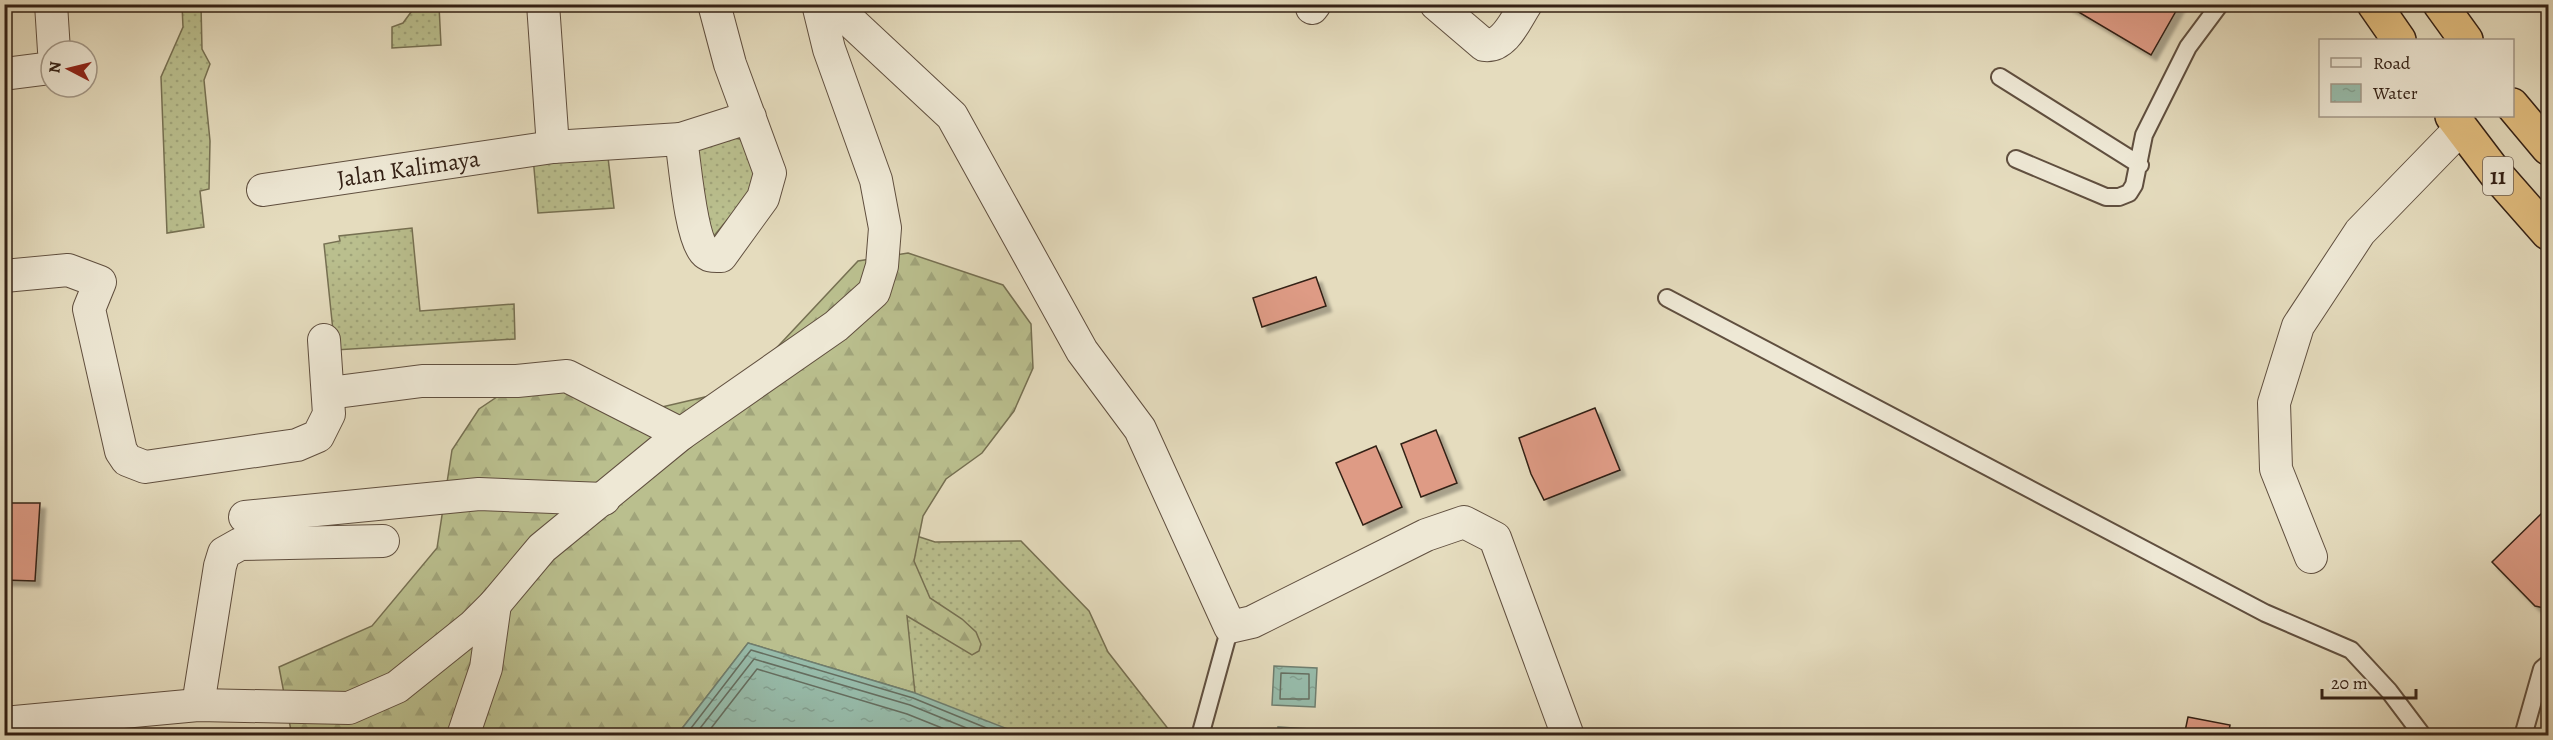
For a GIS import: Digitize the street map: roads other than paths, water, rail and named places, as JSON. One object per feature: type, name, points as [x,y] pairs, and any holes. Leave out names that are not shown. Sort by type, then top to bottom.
[{"type":"highway","points":[[2374,4],[2398,39]]},
{"type":"highway","points":[[2440,4],[2465,39]]},
{"type":"highway","name":"11","points":[[2514,107],[2548,148]]},
{"type":"highway","name":"11","points":[[2456,122],[2496,174],[2548,233]]},
{"type":"street","points":[[51,4],[53,39]]},
{"type":"street","points":[[543,4],[553,147]]},
{"type":"street","points":[[681,139],[696,236],[704,251],[712,256],[721,256],[764,198],[769,186],[770,173],[730,64],[714,4]]},
{"type":"street","points":[[4,723],[198,705],[349,708],[397,687],[473,626],[495,604],[542,548],[681,434],[836,326],[874,292],[882,266],[885,228],[876,180],[829,49],[818,4]]},
{"type":"street","points":[[832,4],[952,116],[1082,351],[1140,429],[1230,627],[1252,622],[1426,535],[1464,522],[1495,538],[1568,735]]},
{"type":"street","points":[[1436,4],[1484,45],[1490,46],[1503,39],[1526,4]]},
{"type":"street","points":[[4,74],[39,70]]},
{"type":"street","name":"Jalan Kalimaya","points":[[263,190],[553,147],[681,139],[750,117]]},
{"type":"street","points":[[2311,557],[2276,469],[2274,403],[2298,326],[2360,232],[2456,122]]},
{"type":"street","points":[[4,276],[68,270],[100,282],[89,309],[121,451],[126,460],[145,467],[297,445],[318,436],[329,414],[324,340]]},
{"type":"street","points":[[329,393],[422,381],[517,381],[567,376],[681,434]]},
{"type":"street","points":[[245,517],[479,494],[604,499]]},
{"type":"street","points":[[198,705],[220,566],[225,553],[240,544],[383,541]]},
{"type":"street","points":[[463,735],[486,668],[495,604]]},
{"type":"lane","points":[[2016,159],[2106,196],[2129,193],[2140,165],[2144,135],[2188,47],[2220,4]]},
{"type":"lane","points":[[2000,77],[2140,165]]},
{"type":"lane","points":[[1667,298],[2265,613],[2351,650],[2390,691],[2423,735]]},
{"type":"lane","points":[[1200,735],[1230,627]]},
{"type":"lane","points":[[2523,735],[2542,669],[2548,664]]},
{"type":"water","points":[[748,643],[915,693],[1023,735],[677,735]]},
{"type":"water","points":[[1274,666],[1317,668],[1315,707],[1272,705]]},
{"type":"water","points":[[1278,727],[1343,731],[1342,735],[1278,735]]}]
